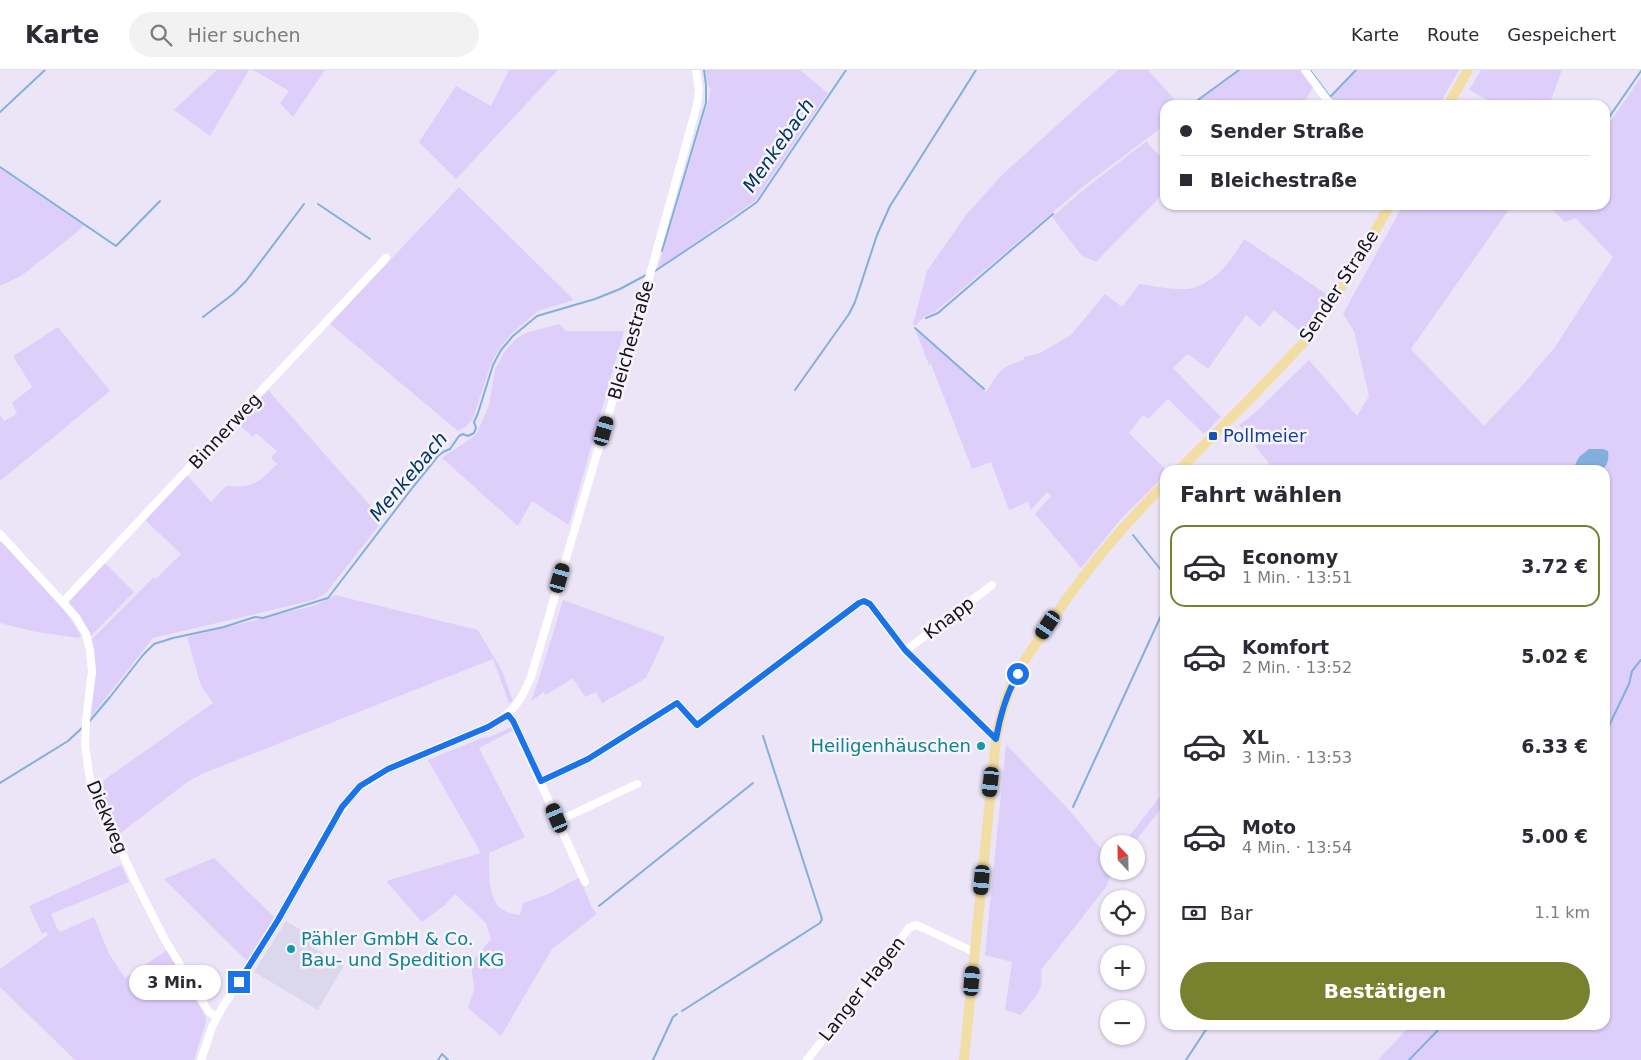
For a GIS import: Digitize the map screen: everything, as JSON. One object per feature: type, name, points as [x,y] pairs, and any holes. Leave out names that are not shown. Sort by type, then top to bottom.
[{"type":"main road","points":[[1451,100],[1468,70]]},
{"type":"main road","name":"Sender Straße","points":[[1184,465],[1308,338],[1356,264],[1387,210]]},
{"type":"main road","points":[[964,1060],[996,739],[1009,690],[1026,658],[1096,558],[1160,489]]},
{"type":"street","name":"Bleichestraße","points":[[201,1060],[217,1016],[278,920],[338,814],[350,797],[360,786],[388,769],[488,727],[508,715],[518,704],[532,677],[698,105],[699,90],[696,70]]},
{"type":"street","points":[[1305,70],[1327,100]]},
{"type":"street","name":"Binnerweg","points":[[63,602],[386,258]]},
{"type":"street","name":"Diekweg","points":[[0,534],[76,617],[86,634],[92,671],[85,732],[86,756],[93,790],[165,940],[209,1012],[217,1016]]},
{"type":"street","name":"Knapp","points":[[905,650],[992,585]]},
{"type":"street","points":[[541,781],[588,759],[677,703],[697,725],[864,601],[870,604],[905,650],[996,739]]},
{"type":"street","points":[[508,715],[513,721],[541,781],[585,882]]},
{"type":"street","points":[[558,821],[637,784]]},
{"type":"street","name":"Langer Hagen","points":[[807,1060],[909,928],[916,925],[922,927],[974,952]]},
{"type":"shaded area","points":[[217,70],[249,70],[210,136],[174,110]]},
{"type":"shaded area","points":[[253,70],[325,70],[293,117],[280,103],[289,91]]},
{"type":"shaded area","points":[[509,70],[558,70],[456,179],[419,142],[456,86],[491,106]]},
{"type":"shaded area","points":[[705,70],[800,70],[828,93],[755,201],[658,268],[708,102],[711,89],[708,85]]},
{"type":"shaded area","points":[[1118,70],[1148,70],[1175,100],[1160,100],[1160,129],[1085,185],[936,311],[924,317],[915,326],[913,324],[927,271],[966,215],[1002,175]]},
{"type":"shaded area","points":[[1240,70],[1303,70],[1314,85],[1306,100],[1199,100]]},
{"type":"shaded area","points":[[1357,70],[1459,70],[1442,100],[1331,100],[1330,98]]},
{"type":"shaded area","points":[[1481,70],[1562,70],[1551,100],[1488,100],[1469,90]]},
{"type":"shaded area","points":[[1641,77],[1641,1060],[1378,1060],[1406,1030],[1610,1030],[1610,465],[1270,465],[1239,425],[1258,410],[1309,360],[1357,416],[1369,396],[1354,331],[1343,314],[1400,210],[1508,210],[1411,349],[1484,426],[1555,347],[1613,257],[1576,218],[1565,222],[1553,210],[1610,210],[1610,122]]},
{"type":"shaded area","points":[[1147,141],[1160,155],[1160,197],[1096,262],[1082,256],[1052,217],[1087,187]]},
{"type":"shaded area","points":[[0,169],[84,225],[21,276],[0,286]]},
{"type":"shaded area","points":[[459,187],[574,300],[538,311],[511,334],[499,349],[491,364],[473,418],[466,427],[458,431],[330,324]]},
{"type":"shaded area","points":[[1244,239],[1328,295],[1302,333],[1274,310],[1260,327],[1246,315],[1208,369],[1188,354],[1173,368],[1221,417],[1204,434],[1168,399],[1148,419],[1143,415],[1129,433],[1161,465],[1160,480],[1120,520],[1081,568],[1035,514],[1051,496],[1047,492],[1031,510],[1028,502],[1009,510],[991,462],[972,469],[931,364],[929,365],[915,329],[986,392],[998,374],[1009,365],[1024,360],[1024,357],[1040,353],[1071,335],[1105,294],[1122,307],[1139,284],[1175,289],[1196,287],[1221,271]]},
{"type":"shaded area","points":[[559,324],[566,331],[624,331],[569,525],[532,501],[518,526],[442,458],[473,437],[478,431],[489,405],[495,369],[505,351],[517,338],[526,333]]},
{"type":"shaded area","points":[[58,327],[110,391],[0,481],[0,415],[4,421],[17,414],[12,403],[32,387],[13,356]]},
{"type":"shaded area","points":[[268,390],[383,520],[326,593],[314,600],[153,638],[90,718],[96,673],[91,640],[154,577],[156,579],[181,554],[144,519],[187,475],[211,502],[226,486],[243,486],[255,483],[277,464],[271,458],[277,451],[256,433],[253,437],[237,423]]},
{"type":"shaded area","points":[[0,542],[63,608],[81,635],[79,638],[36,632],[0,623]]},
{"type":"shaded area","points":[[104,562],[134,592],[90,637],[69,604],[69,598]]},
{"type":"shaded area","points":[[335,595],[478,630],[502,671],[513,701],[509,703],[493,659],[204,773],[186,783],[118,835],[97,788],[104,780],[213,703],[201,686],[187,637],[316,605]]},
{"type":"shaded area","points":[[563,600],[665,637],[646,678],[602,703],[596,692],[585,697],[573,678],[546,695],[544,692],[531,701]]},
{"type":"shaded area","points":[[511,727],[514,730],[479,748],[525,837],[489,853],[490,884],[495,901],[509,913],[520,915],[523,903],[548,894],[580,877],[591,906],[597,914],[552,949],[501,1036],[468,1008],[474,990],[471,963],[491,939],[486,923],[455,894],[445,905],[422,922],[386,881],[481,853],[428,760],[482,738],[490,737]]},
{"type":"shaded area","points":[[1006,744],[1069,810],[1100,847],[1100,880],[1109,880],[1106,887],[1104,890],[1100,890],[1100,895],[1041,970],[1040,989],[1021,1015],[1005,1010],[1012,962],[985,955]]},
{"type":"shaded area","points":[[1160,796],[1160,810],[1140,835],[1130,835]]},
{"type":"shaded area","points":[[214,858],[274,917],[247,961],[164,879]]},
{"type":"shaded area","points":[[121,865],[129,882],[51,914],[60,932],[94,917],[109,954],[125,978],[167,950],[206,1017],[194,1060],[75,1060],[0,987],[0,969],[48,935],[46,932],[42,934],[29,906]]},
{"type":"shaded area","points":[[286,921],[313,937],[310,946],[344,965],[318,1010],[254,972]]},
{"type":"water","points":[[1589,449],[1608,451],[1606,465],[1575,465],[1579,457]]},
{"type":"waterway","points":[[0,112],[45,70]]},
{"type":"waterway","points":[[662,251],[706,103],[704,70]]},
{"type":"waterway","name":"Menkebach","points":[[655,271],[757,202],[846,70]]},
{"type":"waterway","points":[[795,390],[849,314],[855,302],[877,235],[890,206],[976,70]]},
{"type":"waterway","points":[[1198,100],[1239,70]]},
{"type":"waterway","points":[[1310,70],[1330,97],[1356,70]]},
{"type":"waterway","points":[[1610,116],[1641,71]]},
{"type":"waterway","points":[[0,167],[116,246],[160,201]]},
{"type":"waterway","points":[[203,317],[233,294],[246,281],[304,204]]},
{"type":"waterway","points":[[318,204],[370,239]]},
{"type":"waterway","points":[[926,318],[938,313],[1053,214]]},
{"type":"waterway","name":"Menkebach","points":[[88,723],[154,644],[224,627],[255,617],[263,618],[328,598],[438,456],[450,449],[459,436],[463,434],[468,436],[474,433],[476,428],[474,422],[493,365],[501,350],[513,336],[537,316],[595,299],[620,289],[648,274]]},
{"type":"waterway","points":[[915,328],[984,389]]},
{"type":"waterway","points":[[1133,535],[1160,569]]},
{"type":"waterway","points":[[1073,807],[1160,618]]},
{"type":"waterway","points":[[1610,724],[1629,684],[1632,671],[1641,660]]},
{"type":"waterway","name":"Menkebach","points":[[0,783],[68,741],[83,727]]},
{"type":"waterway","points":[[682,1011],[820,923],[822,919],[763,736]]},
{"type":"waterway","points":[[599,906],[753,783]]},
{"type":"waterway","points":[[653,1060],[673,1017],[677,1014]]},
{"type":"waterway","points":[[1186,1060],[1206,1030]]},
{"type":"waterway","points":[[1409,1060],[1438,1030]]},
{"type":"waterway","points":[[438,1060],[442,1054],[448,1060]]},
{"type":"place","name":"Pollmeier","points":[[1213,436]]},
{"type":"place","name":"Heiligenhäuschen","points":[[981,746]]},
{"type":"place","name":"Pähler GmbH & Co. Bau- und Spedition KG","points":[[291,949]]},
{"type":"route","points":[[239,982],[278,920],[342,807],[360,786],[388,769],[488,727],[508,715],[513,721],[541,781],[588,759],[677,703],[697,725],[864,601],[870,604],[905,650],[996,739],[1009,690],[1018,674]]}]
